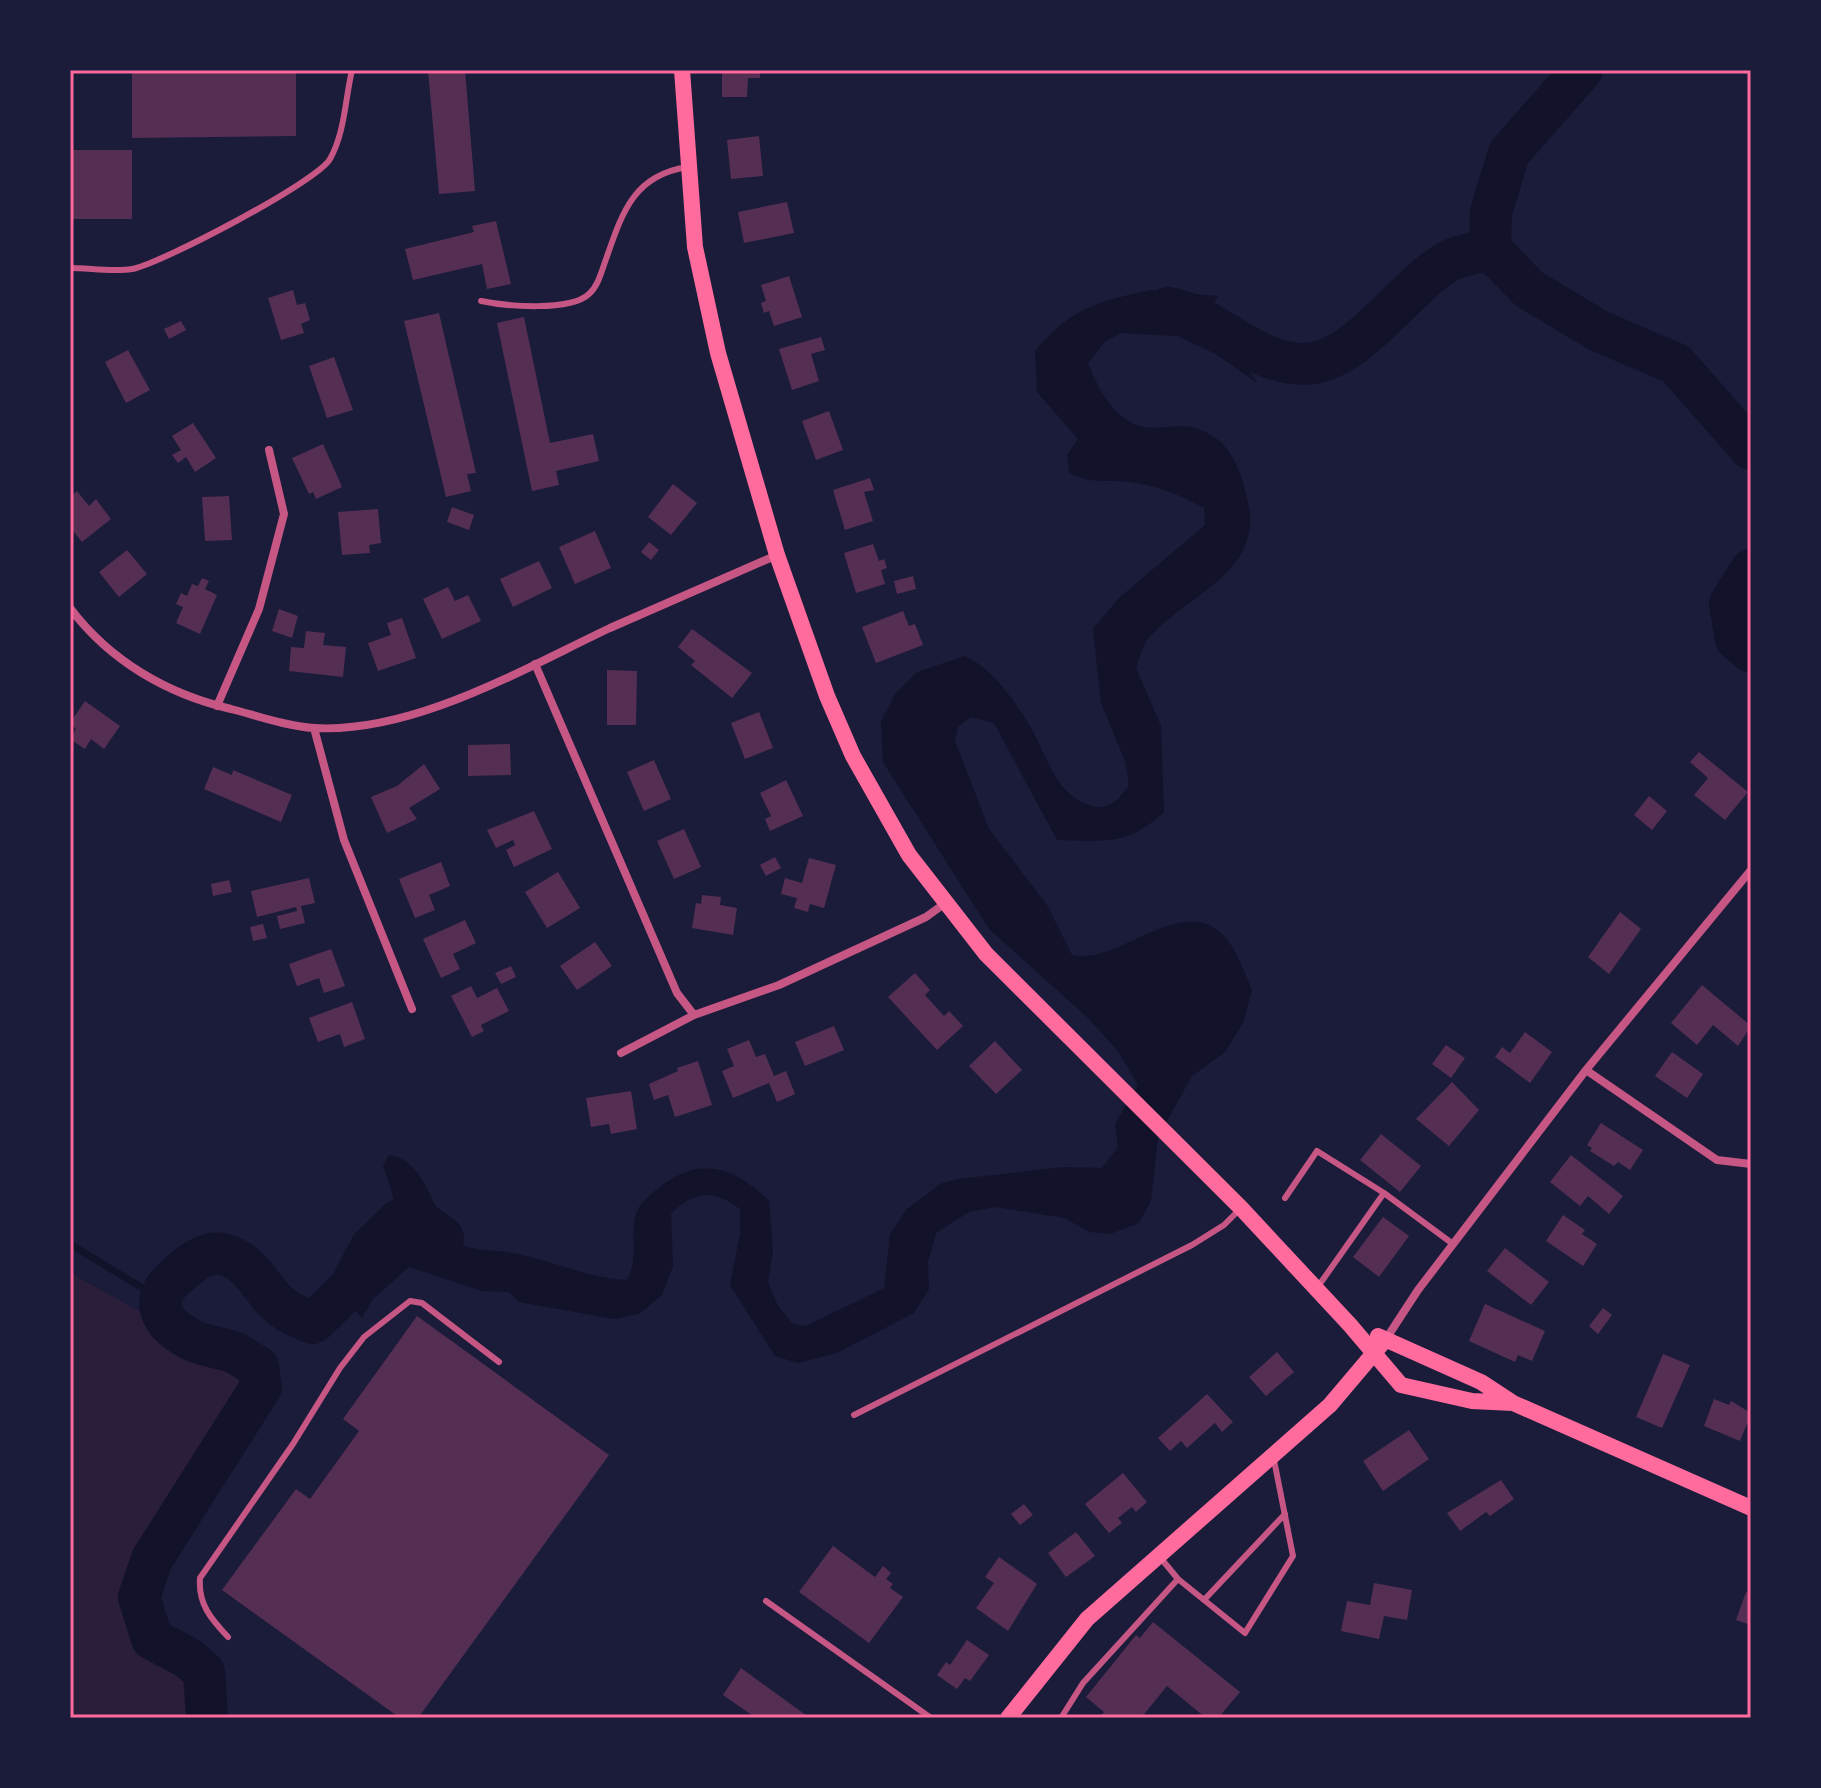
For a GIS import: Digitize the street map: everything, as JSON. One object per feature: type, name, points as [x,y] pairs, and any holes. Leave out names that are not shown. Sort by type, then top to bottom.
[{"type":"main road","points":[[682,70],[687,167],[695,247],[704,296],[777,555],[827,696],[853,756],[909,855],[944,904],[986,954],[1241,1208],[1317,1288],[1401,1385],[1472,1401],[1513,1403]]},
{"type":"main road","points":[[1350,1325],[1481,1382],[1513,1403],[1751,1508]]},
{"type":"main road","points":[[1008,1718],[1087,1619],[1330,1405],[1385,1340]]},
{"type":"street","points":[[217,706],[237,667],[259,609],[282,525],[284,514],[269,450]]},
{"type":"street","points":[[70,608],[112,651],[145,676],[171,690],[217,706],[314,728],[357,725],[423,711],[777,555]]},
{"type":"street","points":[[535,664],[677,993],[694,1015]]},
{"type":"street","points":[[314,728],[344,840],[412,1009]]},
{"type":"street","points":[[1385,1340],[1453,1244],[1586,1070],[1751,870]]},
{"type":"street","points":[[621,1053],[694,1015],[779,985],[886,932],[926,917],[944,904]]},
{"type":"street","points":[[1586,1070],[1717,1160],[1751,1164]]},
{"type":"lane","points":[[70,268],[131,269],[260,207],[319,173],[329,161],[342,131],[352,70]]},
{"type":"lane","points":[[481,301],[557,305],[590,294],[599,280],[619,222],[636,192],[666,170],[687,167]]},
{"type":"lane","points":[[1285,1198],[1317,1151],[1384,1193],[1453,1244]]},
{"type":"lane","points":[[1317,1288],[1384,1193]]},
{"type":"lane","points":[[854,1415],[1192,1245],[1224,1225],[1241,1208]]},
{"type":"lane","points":[[228,1637],[204,1606],[199,1594],[200,1578],[364,1337],[410,1301],[422,1303],[499,1362]]},
{"type":"lane","points":[[1159,1556],[1178,1579],[1245,1633],[1293,1556],[1273,1455]]},
{"type":"lane","points":[[1204,1600],[1285,1514]]},
{"type":"lane","points":[[1061,1718],[1083,1683],[1178,1579]]},
{"type":"lane","points":[[766,1601],[931,1718]]},
{"type":"shaded area","points":[[1150,290],[1218,296],[1204,322],[1232,341],[1257,383],[1216,354],[1177,336],[1120,333],[1105,342],[1088,363],[1107,400],[1130,422],[1147,427],[1195,428],[1218,440],[1234,459],[1249,508],[1249,531],[1243,551],[1231,568],[1147,640],[1136,668],[1161,726],[1164,812],[1127,836],[1102,841],[1057,840],[994,723],[970,717],[958,727],[955,741],[989,829],[1047,905],[1072,955],[1090,956],[1169,925],[1189,922],[1207,924],[1223,935],[1232,947],[1252,990],[1243,1023],[1225,1052],[1192,1076],[1158,1137],[1151,1201],[1139,1223],[1110,1234],[1090,1232],[1064,1218],[996,1207],[969,1212],[936,1233],[928,1262],[929,1289],[914,1313],[837,1353],[798,1363],[775,1356],[730,1285],[740,1234],[740,1209],[713,1195],[688,1200],[671,1214],[673,1266],[662,1295],[639,1314],[614,1319],[519,1302],[509,1292],[482,1291],[409,1267],[372,1300],[362,1318],[345,1298],[351,1276],[360,1260],[390,1229],[394,1215],[392,1195],[383,1166],[389,1155],[413,1168],[422,1179],[442,1220],[463,1245],[626,1280],[632,1265],[634,1222],[637,1210],[644,1201],[685,1172],[714,1169],[728,1173],[742,1179],[769,1201],[773,1250],[768,1283],[778,1306],[793,1324],[806,1326],[884,1288],[890,1234],[907,1209],[942,1183],[1064,1167],[1102,1168],[1118,1147],[1115,1124],[1138,1085],[1118,1051],[1088,1018],[989,929],[883,762],[881,721],[895,694],[917,672],[965,656],[993,676],[1008,694],[1035,735],[1058,781],[1076,799],[1096,807],[1107,806],[1117,800],[1129,785],[1125,761],[1101,703],[1093,629],[1119,598],[1205,525],[1204,508],[1150,486],[1091,480],[1069,472],[1067,455],[1078,439],[1037,392],[1035,351],[1061,325],[1086,309]]},
{"type":"shaded area","points":[[70,1273],[243,1368],[252,1387],[251,1396],[152,1559],[139,1597],[152,1639],[188,1658],[204,1672],[207,1718],[70,1718]]},
{"type":"building","points":[[132,70],[296,70],[296,136],[132,138]]},
{"type":"building","points":[[428,70],[465,70],[475,191],[439,194]]},
{"type":"building","points":[[722,70],[760,70],[760,78],[748,78],[747,97],[722,97]]},
{"type":"building","points":[[759,136],[763,176],[731,179],[727,140]]},
{"type":"building","points":[[70,150],[132,150],[132,219],[70,219]]},
{"type":"building","points":[[787,202],[794,233],[744,243],[738,212]]},
{"type":"building","points":[[496,221],[511,284],[487,289],[482,264],[413,280],[405,249],[474,232],[472,226]]},
{"type":"building","points":[[789,276],[802,317],[774,326],[769,311],[764,313],[761,303],[766,301],[761,285]]},
{"type":"building","points":[[293,290],[297,305],[305,303],[310,320],[301,324],[304,333],[281,340],[268,298]]},
{"type":"building","points":[[439,313],[476,473],[467,474],[471,491],[446,497],[404,321]]},
{"type":"building","points":[[524,317],[550,443],[593,434],[599,461],[556,471],[559,485],[532,491],[497,323]]},
{"type":"building","points":[[181,321],[186,330],[169,339],[164,329]]},
{"type":"building","points":[[821,337],[825,350],[811,354],[819,381],[792,390],[779,349]]},
{"type":"building","points":[[128,350],[150,390],[126,403],[105,362]]},
{"type":"building","points":[[334,357],[353,410],[327,418],[309,366]]},
{"type":"building","points":[[829,411],[843,450],[816,460],[802,421]]},
{"type":"building","points":[[193,423],[216,458],[195,472],[186,457],[178,463],[172,455],[181,450],[172,436]]},
{"type":"building","points":[[323,444],[342,487],[316,499],[313,492],[309,494],[292,458]]},
{"type":"building","points":[[870,478],[874,490],[864,492],[873,521],[845,530],[833,490]]},
{"type":"building","points":[[673,484],[697,503],[671,535],[648,517]]},
{"type":"building","points":[[77,491],[89,506],[96,499],[111,519],[82,542],[70,527],[70,497]]},
{"type":"building","points":[[229,496],[232,540],[205,541],[202,497]]},
{"type":"building","points":[[452,507],[474,515],[469,530],[447,522]]},
{"type":"building","points":[[378,509],[381,543],[369,545],[370,553],[342,555],[338,512]]},
{"type":"building","points":[[595,531],[611,568],[575,584],[559,547]]},
{"type":"building","points":[[649,542],[659,550],[651,560],[641,552]]},
{"type":"building","points":[[873,544],[879,561],[884,559],[887,568],[881,570],[885,584],[856,593],[844,553]]},
{"type":"building","points":[[127,550],[147,574],[119,597],[99,572]]},
{"type":"building","points":[[539,561],[552,588],[513,607],[500,579]]},
{"type":"building","points":[[913,576],[916,589],[897,594],[894,581]]},
{"type":"building","points":[[202,578],[209,581],[205,589],[217,595],[200,634],[176,623],[183,607],[176,604],[181,593],[187,596],[192,584],[198,586]]},
{"type":"building","points":[[448,587],[455,601],[468,595],[481,621],[442,639],[423,599]]},
{"type":"building","points":[[279,609],[298,616],[292,638],[272,631]]},
{"type":"building","points":[[903,611],[909,626],[915,624],[923,645],[876,663],[862,627]]},
{"type":"building","points":[[402,618],[416,658],[378,671],[368,643],[391,635],[387,623]]},
{"type":"building","points":[[692,629],[752,673],[732,698],[691,665],[695,661],[678,647]]},
{"type":"building","points":[[306,631],[325,633],[323,645],[346,647],[343,677],[289,671],[291,647],[304,648]]},
{"type":"building","points":[[607,670],[637,671],[636,725],[607,725]]},
{"type":"building","points":[[85,701],[120,726],[104,749],[91,739],[85,749],[70,739],[76,729],[70,723]]},
{"type":"building","points":[[759,712],[773,748],[745,759],[731,723]]},
{"type":"building","points":[[510,744],[511,775],[468,776],[468,745]]},
{"type":"building","points":[[1699,752],[1748,792],[1725,820],[1694,795],[1708,778],[1690,762]]},
{"type":"building","points":[[654,760],[671,799],[644,811],[627,772]]},
{"type":"building","points":[[424,764],[440,789],[409,808],[417,819],[387,833],[371,797],[397,786]]},
{"type":"building","points":[[213,767],[232,775],[233,770],[292,795],[281,822],[204,789]]},
{"type":"building","points":[[786,780],[803,816],[770,831],[765,819],[771,816],[760,793]]},
{"type":"building","points":[[1649,796],[1667,811],[1652,830],[1634,815]]},
{"type":"building","points":[[534,811],[552,849],[514,867],[506,850],[515,845],[513,840],[496,848],[487,830]]},
{"type":"building","points":[[684,829],[701,867],[674,879],[657,841]]},
{"type":"building","points":[[775,857],[781,868],[766,876],[760,865]]},
{"type":"building","points":[[809,858],[836,865],[824,908],[810,904],[808,912],[794,908],[797,898],[781,894],[785,878],[802,883]]},
{"type":"building","points":[[441,862],[450,886],[429,895],[435,910],[415,918],[399,879]]},
{"type":"building","points":[[558,872],[580,908],[547,928],[525,892]]},
{"type":"building","points":[[309,878],[315,903],[301,906],[305,923],[280,929],[277,916],[297,911],[296,907],[257,917],[251,891]]},
{"type":"building","points":[[229,880],[232,892],[213,896],[211,884]]},
{"type":"building","points":[[702,895],[721,897],[720,905],[737,908],[733,935],[692,928],[696,903],[701,904]]},
{"type":"building","points":[[1620,912],[1641,929],[1609,974],[1588,957]]},
{"type":"building","points":[[465,920],[476,943],[453,954],[460,969],[441,978],[423,939]]},
{"type":"building","points":[[263,924],[267,938],[253,941],[250,927]]},
{"type":"building","points":[[595,942],[612,966],[577,990],[560,966]]},
{"type":"building","points":[[331,949],[345,986],[324,993],[319,978],[297,986],[289,964]]},
{"type":"building","points":[[511,966],[516,977],[501,984],[495,973]]},
{"type":"building","points":[[915,973],[930,990],[925,995],[944,1016],[949,1011],[963,1026],[937,1050],[888,997]]},
{"type":"building","points":[[1702,985],[1751,1026],[1738,1046],[1713,1025],[1697,1045],[1671,1023]]},
{"type":"building","points":[[471,986],[477,998],[497,988],[509,1011],[481,1025],[484,1031],[472,1037],[451,996]]},
{"type":"building","points":[[352,1002],[365,1039],[344,1047],[340,1034],[318,1042],[309,1018]]},
{"type":"building","points":[[834,1026],[844,1050],[805,1066],[795,1042]]},
{"type":"building","points":[[1525,1032],[1552,1052],[1530,1083],[1495,1057],[1502,1047],[1510,1053]]},
{"type":"building","points":[[749,1040],[756,1057],[765,1054],[774,1076],[786,1071],[795,1094],[777,1102],[769,1083],[733,1098],[722,1071],[734,1066],[727,1049]]},
{"type":"building","points":[[995,1041],[1022,1070],[996,1094],[969,1066]]},
{"type":"building","points":[[1446,1045],[1465,1058],[1451,1078],[1432,1064]]},
{"type":"building","points":[[1672,1052],[1703,1074],[1687,1098],[1655,1076]]},
{"type":"building","points":[[698,1061],[712,1105],[675,1117],[668,1095],[654,1100],[649,1084],[678,1071],[677,1068]]},
{"type":"building","points":[[1452,1082],[1479,1110],[1449,1146],[1416,1119]]},
{"type":"building","points":[[631,1091],[637,1129],[611,1134],[609,1124],[591,1127],[586,1098]]},
{"type":"building","points":[[1601,1123],[1643,1150],[1630,1170],[1618,1162],[1614,1166],[1590,1151],[1592,1148],[1587,1145]]},
{"type":"building","points":[[1381,1134],[1421,1166],[1400,1192],[1360,1160]]},
{"type":"building","points":[[1571,1155],[1623,1196],[1609,1214],[1588,1196],[1580,1206],[1550,1182]]},
{"type":"building","points":[[1563,1215],[1585,1230],[1582,1234],[1597,1244],[1583,1266],[1546,1241]]},
{"type":"building","points":[[1383,1217],[1409,1236],[1379,1277],[1353,1257]]},
{"type":"building","points":[[1505,1248],[1549,1282],[1531,1305],[1487,1271]]},
{"type":"building","points":[[1485,1304],[1545,1331],[1532,1361],[1518,1355],[1515,1362],[1469,1341]]},
{"type":"building","points":[[1603,1308],[1612,1315],[1598,1334],[1589,1326]]},
{"type":"building","points":[[417,1316],[609,1455],[418,1718],[400,1718],[222,1590],[296,1489],[310,1499],[359,1431],[343,1419]]},
{"type":"building","points":[[1277,1352],[1294,1372],[1266,1396],[1249,1377]]},
{"type":"building","points":[[1663,1354],[1690,1365],[1662,1428],[1636,1417]]},
{"type":"building","points":[[1207,1394],[1233,1422],[1222,1432],[1215,1423],[1187,1448],[1181,1441],[1170,1451],[1158,1438]]},
{"type":"building","points":[[1714,1399],[1729,1405],[1731,1401],[1751,1413],[1751,1426],[1747,1424],[1740,1441],[1704,1426]]},
{"type":"building","points":[[1409,1430],[1429,1459],[1383,1491],[1363,1461]]},
{"type":"building","points":[[1123,1473],[1147,1502],[1136,1512],[1132,1507],[1118,1518],[1122,1523],[1109,1533],[1085,1504]]},
{"type":"building","points":[[1501,1480],[1514,1499],[1490,1516],[1486,1512],[1460,1531],[1447,1513]]},
{"type":"building","points":[[1024,1504],[1033,1515],[1020,1525],[1011,1514]]},
{"type":"building","points":[[1076,1532],[1095,1556],[1066,1577],[1048,1553]]},
{"type":"building","points":[[833,1546],[875,1577],[883,1566],[891,1573],[886,1579],[893,1584],[890,1588],[903,1597],[869,1643],[799,1592]]},
{"type":"building","points":[[999,1557],[1037,1584],[1008,1631],[976,1608],[994,1583],[985,1577]]},
{"type":"building","points":[[1374,1583],[1412,1590],[1407,1620],[1384,1616],[1379,1639],[1341,1631],[1347,1601],[1370,1605]]},
{"type":"building","points":[[1746,1592],[1751,1594],[1751,1625],[1736,1620]]},
{"type":"building","points":[[1153,1622],[1240,1692],[1218,1718],[1206,1718],[1167,1686],[1141,1718],[1099,1718],[1104,1712],[1086,1697],[1136,1635],[1140,1638]]},
{"type":"building","points":[[967,1640],[989,1655],[970,1681],[965,1678],[957,1689],[937,1675],[946,1662],[950,1665]]},
{"type":"building","points":[[741,1668],[810,1718],[756,1718],[723,1695]]},
{"type":"waterway","points":[[1582,70],[1509,153],[1491,212],[1490,249],[1529,289],[1599,331],[1676,364],[1751,449]]},
{"type":"waterway","points":[[1168,308],[1202,320],[1251,348],[1285,362],[1304,364],[1324,361],[1361,338],[1449,261],[1490,249]]},
{"type":"waterway","points":[[1751,570],[1730,603],[1736,639],[1751,652]]},
{"type":"waterway","points":[[207,1718],[204,1672],[188,1658],[152,1639],[139,1597],[152,1559],[261,1387],[258,1367],[237,1354],[195,1342],[170,1325],[161,1309],[163,1292],[193,1262],[210,1254],[222,1254],[247,1267],[285,1309],[313,1323],[350,1287],[371,1247],[399,1220],[420,1221],[443,1238]]},
{"type":"waterway","points":[[70,1244],[159,1298]]}]
